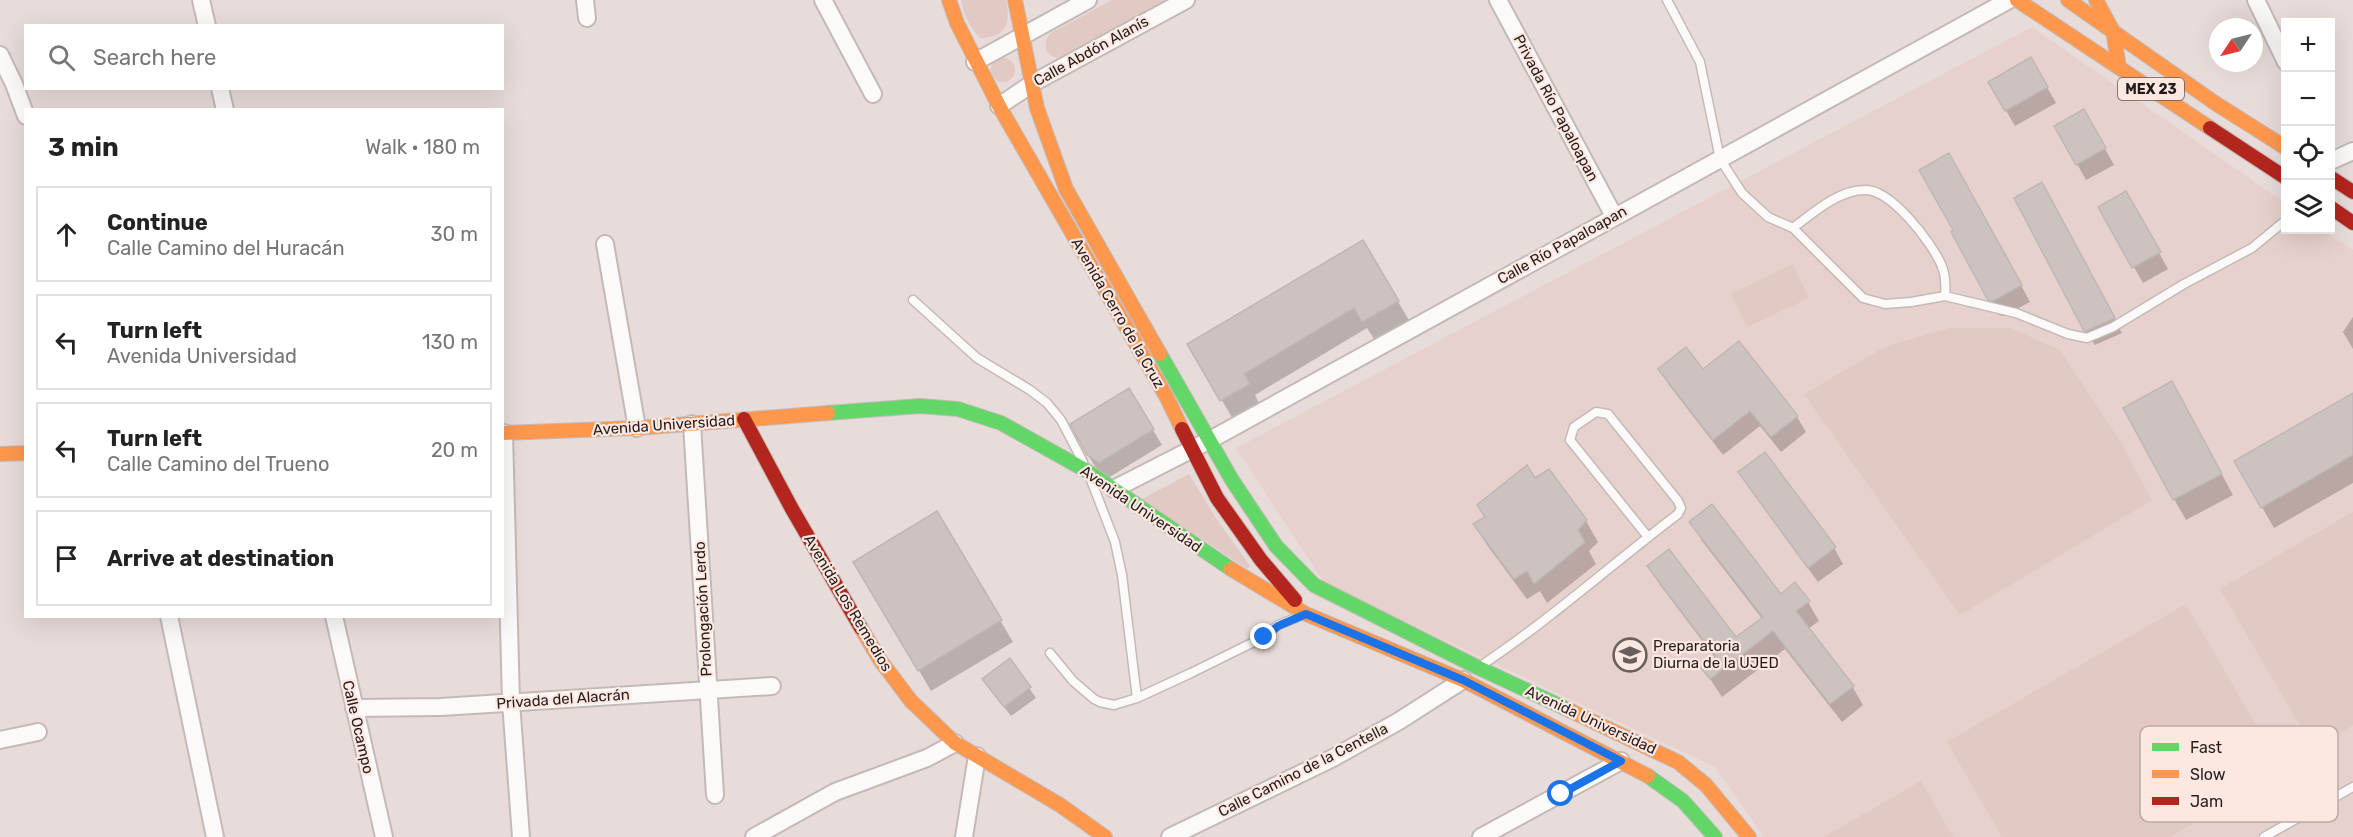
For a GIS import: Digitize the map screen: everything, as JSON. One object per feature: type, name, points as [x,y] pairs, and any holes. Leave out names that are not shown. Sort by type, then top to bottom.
[{"type":"street","points":[[201,0],[207,24]]},
{"type":"street","points":[[585,0],[586,18]]},
{"type":"street","points":[[823,0],[873,94]]},
{"type":"street","name":"Avenida Cerro de la Cruz","points":[[949,0],[975,62],[1166,396],[1217,498],[1262,560],[1306,614]]},
{"type":"street","name":"Avenida Cerro de la Cruz","points":[[1015,0],[1037,108],[1066,189],[1232,480],[1276,546],[1314,585]]},
{"type":"street","points":[[975,62],[1088,0]]},
{"type":"street","name":"Calle Abdón Alanís","points":[[999,106],[1033,83],[1186,0]]},
{"type":"street","name":"Privada Río Papaloapan","points":[[1498,0],[1614,216]]},
{"type":"street","name":"Calle Río Papaloapan","points":[[1114,489],[1210,440],[2009,0]]},
{"type":"street","name":"MEX 23","points":[[2017,0],[2281,175]]},
{"type":"street","name":"MEX 23","points":[[2068,0],[2215,103],[2281,145]]},
{"type":"street","points":[[2096,0],[2113,31],[2119,67]]},
{"type":"street","points":[[2256,0],[2281,52]]},
{"type":"street","points":[[0,55],[24,111]]},
{"type":"street","points":[[220,90],[225,108]]},
{"type":"street","points":[[2335,162],[2353,151]]},
{"type":"street","points":[[2335,169],[2353,192]]},
{"type":"street","points":[[2335,210],[2353,223]]},
{"type":"street","points":[[605,244],[637,428]]},
{"type":"street","name":"Avenida Universidad","points":[[504,433],[637,428],[920,406],[958,409],[1001,423],[1088,471],[1216,560],[1306,614],[1463,680],[1646,774],[1683,801],[1715,837]]},
{"type":"street","name":"Avenida Los Remedios","points":[[744,419],[792,509],[880,660],[911,701],[954,743],[1060,805],[1105,837]]},
{"type":"street","name":"Prolongación Lerdo","points":[[692,424],[715,795]]},
{"type":"street","points":[[0,454],[24,453]]},
{"type":"street","points":[[504,467],[511,702],[521,837]]},
{"type":"street","name":"Avenida Universidad","points":[[1314,585],[1479,668],[1678,762],[1706,785],[1749,837]]},
{"type":"street","points":[[169,618],[215,837]]},
{"type":"street","name":"Calle Ocampo","points":[[334,618],[384,837]]},
{"type":"street","name":"Calle Camino de la Centella","points":[[1170,837],[1334,758],[1399,721],[1463,680]]},
{"type":"street","name":"Privada del Alacrán","points":[[354,708],[441,707],[772,686]]},
{"type":"street","points":[[0,740],[38,732]]},
{"type":"street","points":[[754,837],[834,792],[927,759],[954,743]]},
{"type":"street","points":[[964,837],[977,756]]},
{"type":"street","points":[[1481,837],[1621,761]]},
{"type":"lane","points":[[1667,0],[1700,62],[1720,159],[1742,193],[1768,217],[1792,228],[1863,298],[1885,304],[1945,296],[2016,313],[2068,334],[2087,338],[2113,327],[2184,284],[2252,248],[2281,224]]},
{"type":"lane","points":[[1792,228],[1826,203],[1842,196],[1867,190],[1881,194],[1906,216],[1935,253],[1946,280],[1945,296]]},
{"type":"lane","points":[[913,300],[976,358],[1030,390],[1047,404],[1072,437],[1088,471],[1115,542],[1122,575],[1137,698]]},
{"type":"lane","points":[[1463,680],[1531,631],[1678,514],[1681,508],[1678,501],[1608,414],[1596,412],[1574,427],[1570,440],[1648,537]]},
{"type":"lane","points":[[1050,653],[1073,681],[1100,702],[1114,705],[1137,698],[1264,637],[1278,626],[1306,614]]},
{"type":"lane","points":[[2338,795],[2353,787]]},
{"type":"lane","points":[[2264,837],[2291,822]]},
{"type":"shaded area","points":[[961,0],[1006,0],[1008,16],[1005,28],[996,35],[980,38],[968,20]]},
{"type":"shaded area","points":[[1112,0],[1168,0],[1066,57],[1055,57],[1047,52],[1045,43],[1051,33]]},
{"type":"shaded area","points":[[2032,27],[2281,200],[2281,234],[2329,234],[2353,250],[2353,837],[1764,837],[1715,767],[1325,584],[1236,448]]},
{"type":"shaded area","points":[[1003,58],[1012,61],[1015,70],[1012,79],[1003,82],[994,79],[991,70],[994,61]]},
{"type":"shaded area","points":[[1793,264],[1809,298],[1747,327],[1731,294]]},
{"type":"shaded area","points":[[1950,328],[2010,328],[2060,350],[2120,441],[2152,500],[1960,615],[1804,394],[1887,346]]},
{"type":"shaded area","points":[[1189,474],[1216,518],[1250,566],[1247,569],[1142,499]]},
{"type":"shaded area","points":[[2353,512],[2353,725],[2338,734],[2338,726],[2300,726],[2220,589]]},
{"type":"shaded area","points":[[2186,604],[2256,726],[2140,726],[2140,822],[2196,822],[2170,837],[2002,837],[1947,742]]},
{"type":"shaded area","points":[[1921,781],[1953,837],[1824,837]]},
{"type":"building","points":[[2031,57],[2048,87],[2005,111],[1988,82]]},
{"type":"building","points":[[2084,109],[2106,148],[2076,165],[2054,126]]},
{"type":"building","points":[[1949,153],[2022,285],[1993,301],[1988,300],[1951,232],[1953,230],[1919,170]]},
{"type":"building","points":[[2042,182],[2115,318],[2086,331],[2014,198]]},
{"type":"building","points":[[2126,191],[2161,252],[2132,268],[2098,207]]},
{"type":"building","points":[[1363,240],[1399,301],[1362,322],[1354,308],[1244,374],[1250,384],[1220,401],[1187,344]]},
{"type":"building","points":[[1739,341],[1798,416],[1771,437],[1750,411],[1713,440],[1658,369],[1686,347],[1703,369]]},
{"type":"building","points":[[2172,381],[2222,474],[2173,500],[2123,408]]},
{"type":"building","points":[[1129,388],[1154,429],[1099,463],[1087,455],[1070,424]]},
{"type":"building","points":[[2353,393],[2353,455],[2261,508],[2234,461]]},
{"type":"building","points":[[1765,452],[1836,547],[1808,568],[1738,472]]},
{"type":"building","points":[[1527,465],[1535,478],[1549,469],[1587,520],[1578,530],[1585,542],[1534,584],[1527,571],[1514,579],[1473,524],[1485,517],[1477,505]]},
{"type":"building","points":[[1712,504],[1781,594],[1795,582],[1810,601],[1796,611],[1854,686],[1830,704],[1773,631],[1710,679],[1701,668],[1716,657],[1647,566],[1669,549],[1736,637],[1763,617],[1689,522]]},
{"type":"building","points":[[937,511],[1002,620],[918,671],[853,562]]},
{"type":"building","points":[[1010,658],[1031,687],[1004,707],[982,679]]},
{"type":"traffic: fast","points":[[1160,354],[1232,480],[1276,546],[1314,585],[1479,668],[1571,711]]},
{"type":"traffic: fast","points":[[828,413],[920,406],[958,409],[1001,423],[1087,471],[1231,569]]},
{"type":"traffic: fast","points":[[1648,776],[1683,801],[1715,837]]},
{"type":"traffic: slow","points":[[949,0],[957,23],[999,106],[1166,396],[1182,429]]},
{"type":"traffic: slow","points":[[1015,0],[1037,108],[1066,189],[1160,354]]},
{"type":"traffic: slow","points":[[2017,0],[2210,128]]},
{"type":"traffic: slow","points":[[2068,0],[2215,103],[2281,145]]},
{"type":"traffic: slow","points":[[2096,0],[2113,31],[2119,67]]},
{"type":"traffic: slow","points":[[504,433],[637,428],[828,413]]},
{"type":"traffic: slow","points":[[0,454],[24,453]]},
{"type":"traffic: slow","points":[[1231,569],[1306,614],[1463,680],[1648,776]]},
{"type":"traffic: slow","points":[[861,628],[880,660],[911,701],[955,743],[1060,805],[1105,837]]},
{"type":"traffic: slow","points":[[1571,711],[1678,762],[1706,785],[1749,837]]},
{"type":"traffic: jam","points":[[2210,128],[2281,175]]},
{"type":"traffic: jam","points":[[2335,180],[2353,192]]},
{"type":"traffic: jam","points":[[2335,210],[2353,223]]},
{"type":"traffic: jam","points":[[744,419],[792,509],[861,628]]},
{"type":"traffic: jam","points":[[1182,429],[1217,498],[1261,560],[1295,600]]},
{"type":"place","name":"Preparatoria Diurna de la UJED","points":[[1630,655]]},
{"type":"route","points":[[1264,637],[1278,626],[1306,614],[1463,680],[1621,761],[1561,794]]}]
